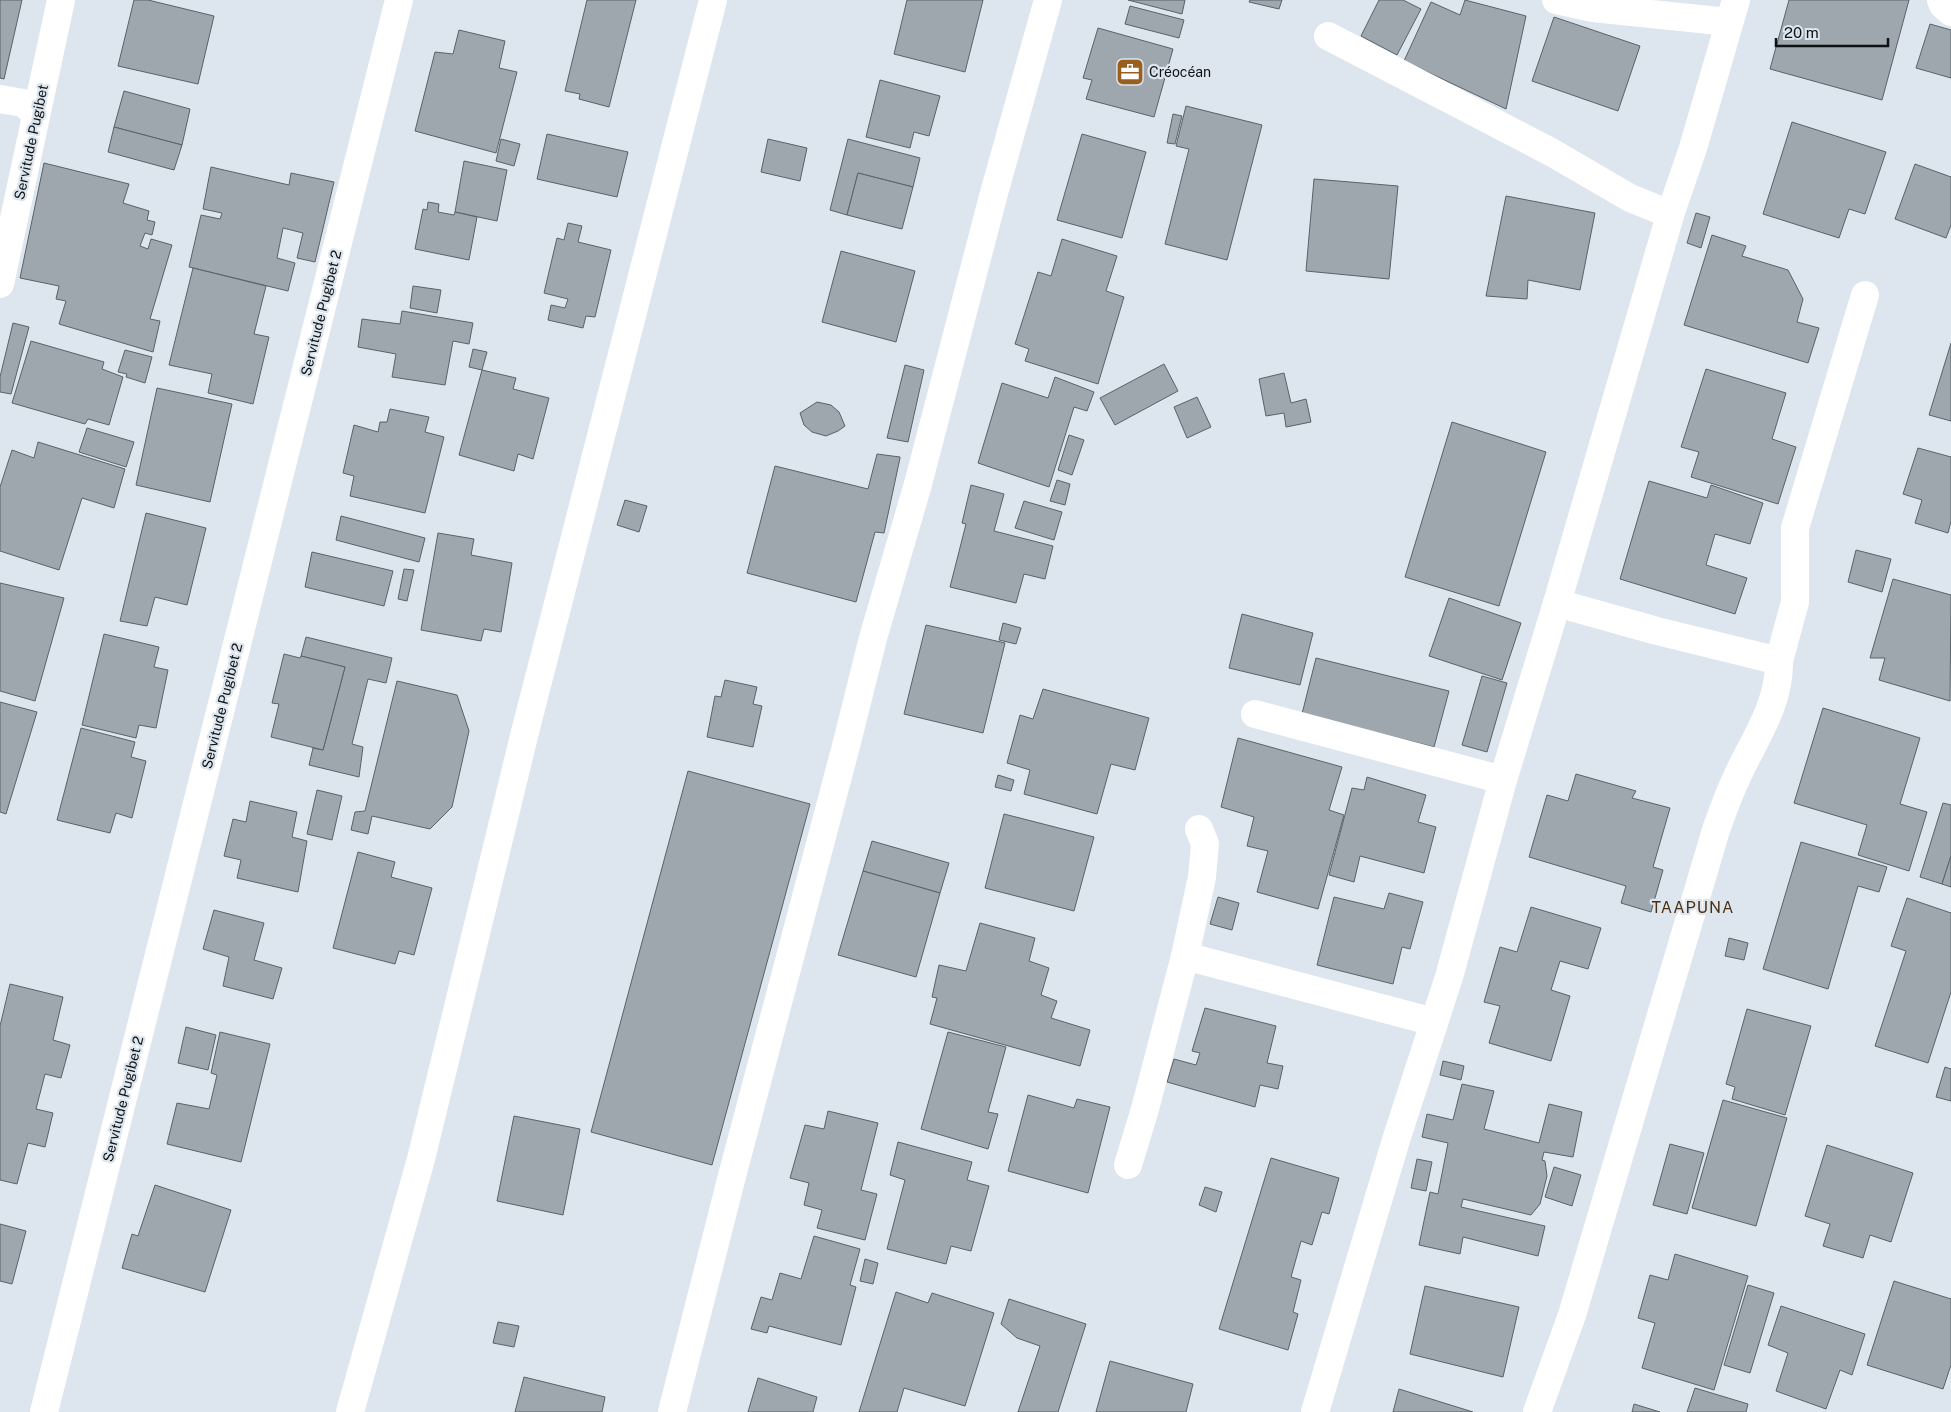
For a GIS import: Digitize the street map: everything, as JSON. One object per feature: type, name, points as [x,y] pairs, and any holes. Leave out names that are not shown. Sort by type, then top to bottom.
[{"type":"street","name":"Servitude Pugibet","points":[[0,284],[61,0]]},
{"type":"street","name":"Servitude Pugibet 2","points":[[44,1412],[400,0]]},
{"type":"street","points":[[350,1412],[421,1159],[525,732],[713,0]]},
{"type":"street","points":[[672,1412],[873,638],[918,484],[994,193],[1048,0]]},
{"type":"street","points":[[1315,1412],[1396,1140],[1449,977],[1503,780],[1557,603],[1670,214],[1693,148],[1732,11],[1592,8],[1556,0]]},
{"type":"street","points":[[1940,0],[1951,12]]},
{"type":"street","points":[[1328,36],[1550,152],[1630,198],[1670,214]]},
{"type":"street","points":[[0,99],[24,104],[36,114]]},
{"type":"street","points":[[1537,1412],[1572,1314],[1716,830],[1736,778],[1755,742],[1776,692],[1779,661],[1795,602],[1795,528],[1865,295]]},
{"type":"street","points":[[1557,603],[1658,631],[1779,661]]},
{"type":"street","points":[[1254,714],[1503,780]]},
{"type":"street","points":[[1128,1165],[1145,1109],[1185,956],[1202,877],[1205,844],[1199,829]]},
{"type":"street","points":[[1185,956],[1434,1022]]},
{"type":"building","points":[[0,0],[22,0],[4,79],[0,78]]},
{"type":"building","points":[[134,0],[148,0],[214,16],[198,84],[118,66]]},
{"type":"building","points":[[587,0],[636,0],[609,107],[579,99],[580,94],[565,91]]},
{"type":"building","points":[[907,0],[983,0],[965,72],[894,54]]},
{"type":"building","points":[[1128,0],[1185,0],[1182,14]]},
{"type":"building","points":[[1250,0],[1282,0],[1279,9],[1249,2]]},
{"type":"building","points":[[1379,0],[1403,0],[1421,9],[1397,55],[1361,36]]},
{"type":"building","points":[[1465,0],[1526,16],[1506,109],[1404,61],[1431,2],[1460,15]]},
{"type":"building","points":[[1789,0],[1909,0],[1882,100],[1770,69]]},
{"type":"building","points":[[1130,6],[1184,20],[1179,38],[1125,24]]},
{"type":"building","points":[[1554,17],[1640,46],[1618,111],[1532,81]]},
{"type":"building","points":[[1930,24],[1951,30],[1951,78],[1916,68]]},
{"type":"building","points":[[1098,28],[1173,49],[1154,117],[1086,99],[1092,80],[1083,78]]},
{"type":"building","points":[[459,30],[505,41],[499,68],[517,72],[496,153],[415,131],[435,52],[453,54]]},
{"type":"building","points":[[880,80],[940,96],[929,136],[914,132],[910,148],[866,137]]},
{"type":"building","points":[[124,91],[190,109],[182,145],[114,127]]},
{"type":"building","points":[[1186,106],[1262,125],[1227,260],[1165,244],[1189,149],[1176,146]]},
{"type":"building","points":[[1173,114],[1182,116],[1175,144],[1167,143]]},
{"type":"building","points":[[1792,122],[1886,152],[1865,214],[1849,209],[1839,238],[1763,214]]},
{"type":"building","points":[[114,127],[182,145],[174,170],[108,152]]},
{"type":"building","points":[[547,134],[628,152],[617,197],[537,179]]},
{"type":"building","points":[[1082,134],[1146,152],[1122,238],[1057,220]]},
{"type":"building","points":[[501,139],[520,144],[514,166],[496,161]]},
{"type":"building","points":[[768,139],[807,148],[800,181],[761,172]]},
{"type":"building","points":[[848,139],[920,158],[913,187],[858,173],[847,215],[830,210]]},
{"type":"building","points":[[464,161],[507,170],[497,221],[455,212]]},
{"type":"building","points":[[44,163],[129,184],[123,203],[149,211],[147,220],[155,222],[152,235],[145,233],[140,246],[148,249],[151,239],[172,245],[150,319],[160,321],[153,352],[59,324],[66,301],[56,299],[59,286],[20,278]]},
{"type":"building","points":[[1915,164],[1951,177],[1951,225],[1946,238],[1895,219]]},
{"type":"building","points":[[211,167],[289,185],[291,173],[334,182],[315,262],[297,258],[303,233],[283,228],[277,258],[295,263],[288,291],[189,267],[201,215],[220,219],[222,213],[203,209]]},
{"type":"building","points":[[858,173],[913,187],[902,229],[847,215]]},
{"type":"building","points":[[1314,179],[1398,186],[1389,279],[1306,271]]},
{"type":"building","points":[[1506,196],[1595,213],[1580,290],[1528,280],[1527,299],[1486,296]]},
{"type":"building","points":[[428,202],[439,204],[438,212],[454,215],[455,212],[477,217],[469,260],[415,249],[423,209],[427,210]]},
{"type":"building","points":[[1696,213],[1710,217],[1701,248],[1687,243]]},
{"type":"building","points":[[568,223],[582,226],[578,242],[611,250],[595,317],[586,316],[583,328],[548,320],[551,305],[565,308],[568,299],[544,293],[557,238],[564,240]]},
{"type":"building","points":[[1712,235],[1746,246],[1742,256],[1788,270],[1803,299],[1797,322],[1819,328],[1808,363],[1684,325]]},
{"type":"building","points":[[1062,239],[1117,256],[1106,291],[1124,297],[1098,384],[1025,361],[1029,349],[1015,344],[1038,272],[1051,276]]},
{"type":"building","points":[[841,251],[915,271],[896,342],[822,322]]},
{"type":"building","points":[[193,268],[266,286],[254,334],[269,337],[253,404],[208,393],[212,374],[169,365]]},
{"type":"building","points":[[413,286],[441,290],[437,313],[410,308]]},
{"type":"building","points":[[402,311],[473,323],[469,344],[453,341],[445,385],[392,377],[396,354],[358,347],[362,319],[400,324]]},
{"type":"building","points":[[13,323],[29,327],[11,394],[0,392],[0,377]]},
{"type":"building","points":[[31,341],[104,362],[102,369],[123,377],[109,425],[88,419],[85,424],[12,403]]},
{"type":"building","points":[[1951,343],[1951,421],[1929,415]]},
{"type":"building","points":[[473,349],[487,352],[482,370],[469,367]]},
{"type":"building","points":[[125,350],[152,357],[145,383],[126,377],[127,374],[118,372]]},
{"type":"building","points":[[1164,364],[1178,391],[1115,425],[1100,398]]},
{"type":"building","points":[[905,365],[924,370],[908,442],[887,438]]},
{"type":"building","points":[[1706,369],[1786,393],[1772,439],[1796,447],[1778,504],[1691,477],[1699,452],[1681,447]]},
{"type":"building","points":[[482,370],[516,378],[513,389],[549,398],[533,459],[518,454],[514,471],[459,455]]},
{"type":"building","points":[[1284,373],[1291,403],[1306,399],[1311,422],[1286,427],[1284,413],[1266,416],[1259,379]]},
{"type":"building","points":[[1055,377],[1094,392],[1087,411],[1074,407],[1049,487],[978,463],[1002,383],[1048,398]]},
{"type":"building","points":[[157,388],[232,404],[210,502],[136,485]]},
{"type":"building","points":[[1197,397],[1211,427],[1187,438],[1174,407]]},
{"type":"building","points":[[817,402],[831,405],[839,412],[845,426],[826,436],[812,432],[804,425],[800,413]]},
{"type":"building","points":[[390,409],[429,417],[425,432],[444,437],[425,513],[350,496],[354,476],[343,473],[354,425],[378,432],[380,422],[387,422]]},
{"type":"building","points":[[1452,422],[1546,452],[1499,606],[1405,577]]},
{"type":"building","points":[[87,428],[134,442],[126,467],[79,452]]},
{"type":"building","points":[[1069,435],[1084,440],[1072,475],[1058,470]]},
{"type":"building","points":[[38,442],[125,469],[114,508],[82,498],[59,570],[0,551],[0,487],[12,450],[34,458]]},
{"type":"building","points":[[1918,448],[1951,457],[1951,521],[1948,533],[1915,523],[1922,500],[1903,494]]},
{"type":"building","points":[[877,454],[900,458],[884,533],[875,532],[856,602],[747,573],[775,466],[868,489]]},
{"type":"building","points":[[1057,480],[1070,484],[1065,505],[1050,501]]},
{"type":"building","points":[[1649,481],[1707,498],[1711,485],[1763,503],[1750,544],[1715,534],[1706,565],[1747,578],[1735,614],[1620,579]]},
{"type":"building","points":[[971,485],[1004,494],[994,531],[1053,546],[1045,579],[1024,574],[1016,603],[950,587],[966,524],[962,523]]},
{"type":"building","points":[[625,500],[647,506],[639,532],[617,525]]},
{"type":"building","points":[[1024,501],[1062,512],[1054,540],[1015,528]]},
{"type":"building","points":[[146,513],[206,528],[187,605],[155,597],[147,626],[120,621]]},
{"type":"building","points":[[341,516],[425,538],[419,562],[336,540]]},
{"type":"building","points":[[438,533],[474,539],[471,555],[512,563],[501,632],[484,629],[481,641],[421,630]]},
{"type":"building","points":[[1856,550],[1891,559],[1882,592],[1848,582]]},
{"type":"building","points":[[312,552],[393,571],[384,606],[305,587]]},
{"type":"building","points":[[404,569],[414,570],[407,601],[398,599]]},
{"type":"building","points":[[1893,579],[1951,595],[1950,701],[1879,680],[1885,658],[1870,658]]},
{"type":"building","points":[[0,583],[64,598],[35,701],[0,691]]},
{"type":"building","points":[[1449,598],[1521,623],[1502,680],[1429,656]]},
{"type":"building","points":[[1242,614],[1313,633],[1300,685],[1229,668]]},
{"type":"building","points":[[1003,623],[1021,628],[1016,644],[999,640]]},
{"type":"building","points":[[926,625],[1005,643],[983,733],[904,714]]},
{"type":"building","points":[[104,634],[159,647],[154,667],[168,670],[156,728],[139,725],[136,738],[82,725]]},
{"type":"building","points":[[306,637],[392,658],[386,683],[368,679],[352,744],[363,747],[359,777],[309,765],[313,748],[323,750],[345,667],[301,656]]},
{"type":"building","points":[[284,654],[300,658],[301,656],[345,667],[323,750],[271,737],[279,704],[272,703]]},
{"type":"building","points":[[1316,658],[1449,691],[1434,747],[1302,714]]},
{"type":"building","points":[[1482,676],[1507,683],[1487,752],[1462,745]]},
{"type":"building","points":[[725,680],[757,687],[753,704],[762,706],[753,747],[707,737],[715,696],[721,697]]},
{"type":"building","points":[[397,681],[457,695],[469,731],[452,807],[430,829],[372,816],[368,834],[351,830],[355,812],[365,811]]},
{"type":"building","points":[[1043,689],[1149,718],[1135,770],[1111,764],[1097,814],[1024,794],[1030,770],[1007,763],[1020,715],[1033,719]]},
{"type":"building","points":[[0,702],[37,712],[6,814],[0,812]]},
{"type":"building","points":[[1823,708],[1920,738],[1900,804],[1927,812],[1909,871],[1858,855],[1867,825],[1794,803]]},
{"type":"building","points":[[81,728],[135,742],[131,757],[146,761],[132,818],[116,813],[110,833],[57,820]]},
{"type":"building","points":[[1238,738],[1342,767],[1329,810],[1344,815],[1318,909],[1257,892],[1268,851],[1247,846],[1254,817],[1221,807]]},
{"type":"building","points":[[688,771],[810,804],[712,1165],[591,1132]]},
{"type":"building","points":[[1576,774],[1636,791],[1632,798],[1670,808],[1653,867],[1663,870],[1651,912],[1621,903],[1626,886],[1529,857],[1547,795],[1568,801]]},
{"type":"building","points":[[998,775],[1014,780],[1011,791],[995,787]]},
{"type":"building","points":[[1367,777],[1426,795],[1418,822],[1436,827],[1424,873],[1360,856],[1354,882],[1329,875],[1352,788],[1364,790]]},
{"type":"building","points":[[317,790],[342,796],[332,840],[307,834]]},
{"type":"building","points":[[250,801],[297,812],[292,837],[307,841],[298,892],[237,878],[241,860],[224,856],[233,819],[246,822]]},
{"type":"building","points":[[1943,803],[1951,805],[1951,856],[1942,884],[1920,877]]},
{"type":"building","points":[[1004,814],[1094,837],[1074,911],[985,888]]},
{"type":"building","points":[[872,841],[949,863],[940,893],[863,871]]},
{"type":"building","points":[[1801,842],[1887,867],[1879,892],[1858,886],[1828,989],[1763,969]]},
{"type":"building","points":[[358,852],[395,862],[391,877],[432,888],[414,955],[399,951],[395,964],[333,948]]},
{"type":"building","points":[[1951,856],[1951,887],[1942,884]]},
{"type":"building","points":[[863,871],[940,893],[916,977],[838,955]]},
{"type":"building","points":[[1389,893],[1423,902],[1410,949],[1402,947],[1393,984],[1317,965],[1334,897],[1384,909]]},
{"type":"building","points":[[1218,897],[1239,903],[1232,930],[1210,924]]},
{"type":"building","points":[[1907,898],[1951,913],[1951,992],[1928,1063],[1875,1046],[1906,951],[1891,946]]},
{"type":"building","points":[[1531,907],[1601,928],[1588,969],[1560,961],[1551,990],[1570,996],[1551,1061],[1489,1043],[1500,1006],[1484,1002],[1500,947],[1517,952]]},
{"type":"building","points":[[214,910],[264,923],[254,960],[282,968],[273,999],[223,986],[229,957],[203,949]]},
{"type":"building","points":[[980,923],[1035,938],[1029,961],[1049,968],[1041,995],[1057,1001],[1051,1018],[1090,1030],[1080,1066],[930,1024],[937,998],[932,997],[939,965],[966,971]]},
{"type":"building","points":[[1729,938],[1748,943],[1744,960],[1725,956]]},
{"type":"building","points":[[10,984],[63,997],[53,1040],[70,1045],[61,1078],[45,1074],[36,1109],[53,1113],[45,1147],[28,1143],[17,1184],[0,1180],[0,1026]]},
{"type":"building","points":[[1205,1008],[1276,1026],[1267,1063],[1283,1066],[1278,1089],[1260,1085],[1255,1107],[1167,1082],[1174,1059],[1196,1065],[1200,1053],[1192,1051]]},
{"type":"building","points":[[1747,1009],[1811,1026],[1785,1115],[1732,1099],[1735,1087],[1726,1084]]},
{"type":"building","points":[[186,1027],[216,1035],[208,1070],[178,1063]]},
{"type":"building","points":[[220,1032],[270,1044],[241,1162],[167,1144],[177,1103],[209,1109],[217,1075],[211,1073]]},
{"type":"building","points":[[948,1032],[1006,1047],[988,1112],[998,1114],[988,1149],[921,1129]]},
{"type":"building","points":[[1443,1061],[1464,1066],[1461,1080],[1440,1075]]},
{"type":"building","points":[[1945,1067],[1951,1069],[1951,1101],[1936,1097]]},
{"type":"building","points":[[1462,1084],[1494,1091],[1484,1129],[1539,1143],[1549,1104],[1582,1112],[1573,1157],[1544,1152],[1542,1160],[1545,1161],[1547,1176],[1540,1204],[1531,1215],[1463,1199],[1461,1207],[1545,1226],[1538,1256],[1463,1237],[1460,1254],[1419,1245],[1430,1192],[1438,1194],[1448,1143],[1422,1137],[1427,1114],[1453,1120]]},
{"type":"building","points":[[1028,1095],[1074,1108],[1077,1099],[1110,1107],[1088,1193],[1008,1171]]},
{"type":"building","points":[[1723,1100],[1787,1118],[1756,1226],[1692,1208]]},
{"type":"building","points":[[828,1111],[878,1123],[861,1190],[877,1194],[865,1240],[817,1228],[822,1210],[804,1205],[809,1183],[790,1178],[805,1125],[824,1129]]},
{"type":"building","points":[[514,1116],[580,1129],[563,1215],[497,1201]]},
{"type":"building","points":[[898,1142],[972,1162],[967,1180],[989,1186],[971,1251],[951,1246],[946,1264],[887,1249],[905,1180],[890,1175]]},
{"type":"building","points":[[1670,1144],[1704,1153],[1687,1214],[1653,1205]]},
{"type":"building","points":[[1827,1145],[1913,1173],[1891,1242],[1870,1235],[1863,1258],[1823,1246],[1830,1224],[1805,1216]]},
{"type":"building","points":[[1271,1158],[1339,1178],[1329,1214],[1322,1212],[1312,1245],[1301,1241],[1291,1277],[1301,1280],[1293,1312],[1298,1314],[1288,1350],[1219,1329]]},
{"type":"building","points":[[1417,1159],[1432,1162],[1426,1191],[1411,1188]]},
{"type":"building","points":[[1554,1167],[1581,1175],[1572,1206],[1545,1197]]},
{"type":"building","points":[[155,1185],[231,1210],[205,1292],[122,1268],[132,1234],[138,1236]]},
{"type":"building","points":[[1205,1187],[1222,1192],[1216,1212],[1199,1205]]},
{"type":"building","points":[[0,1224],[26,1231],[12,1284],[0,1281]]},
{"type":"building","points":[[814,1236],[860,1249],[850,1285],[856,1287],[841,1345],[769,1326],[767,1333],[751,1329],[761,1297],[772,1300],[780,1273],[801,1279]]},
{"type":"building","points":[[1675,1254],[1748,1276],[1714,1390],[1642,1368],[1655,1323],[1638,1318],[1650,1275],[1668,1280]]},
{"type":"building","points":[[865,1259],[878,1263],[873,1284],[860,1281]]},
{"type":"building","points":[[1894,1281],[1951,1299],[1951,1365],[1943,1389],[1867,1365]]},
{"type":"building","points":[[1748,1285],[1774,1293],[1750,1373],[1724,1365]]},
{"type":"building","points":[[1425,1286],[1519,1307],[1503,1377],[1410,1354]]},
{"type":"building","points":[[896,1292],[928,1303],[932,1293],[994,1313],[965,1406],[904,1388],[897,1412],[859,1412]]},
{"type":"building","points":[[1009,1299],[1086,1324],[1058,1412],[1018,1412],[1040,1346],[1017,1338],[1001,1324]]},
{"type":"building","points":[[1781,1306],[1865,1334],[1852,1375],[1840,1370],[1826,1409],[1776,1391],[1788,1353],[1768,1345]]},
{"type":"building","points":[[498,1322],[519,1326],[514,1347],[493,1343]]},
{"type":"building","points":[[1110,1361],[1193,1384],[1186,1412],[1096,1412]]},
{"type":"building","points":[[524,1377],[605,1397],[602,1412],[515,1412]]},
{"type":"building","points":[[758,1378],[817,1397],[813,1412],[748,1412]]},
{"type":"building","points":[[1695,1388],[1748,1404],[1746,1412],[1687,1412]]},
{"type":"building","points":[[1399,1389],[1473,1412],[1393,1412]]},
{"type":"building","points":[[1634,1404],[1660,1412],[1632,1412]]},
{"type":"place","name":"Créocéan","points":[[1130,72]]},
{"type":"district","name":"TAAPUNA","points":[[1693,907]]}]
